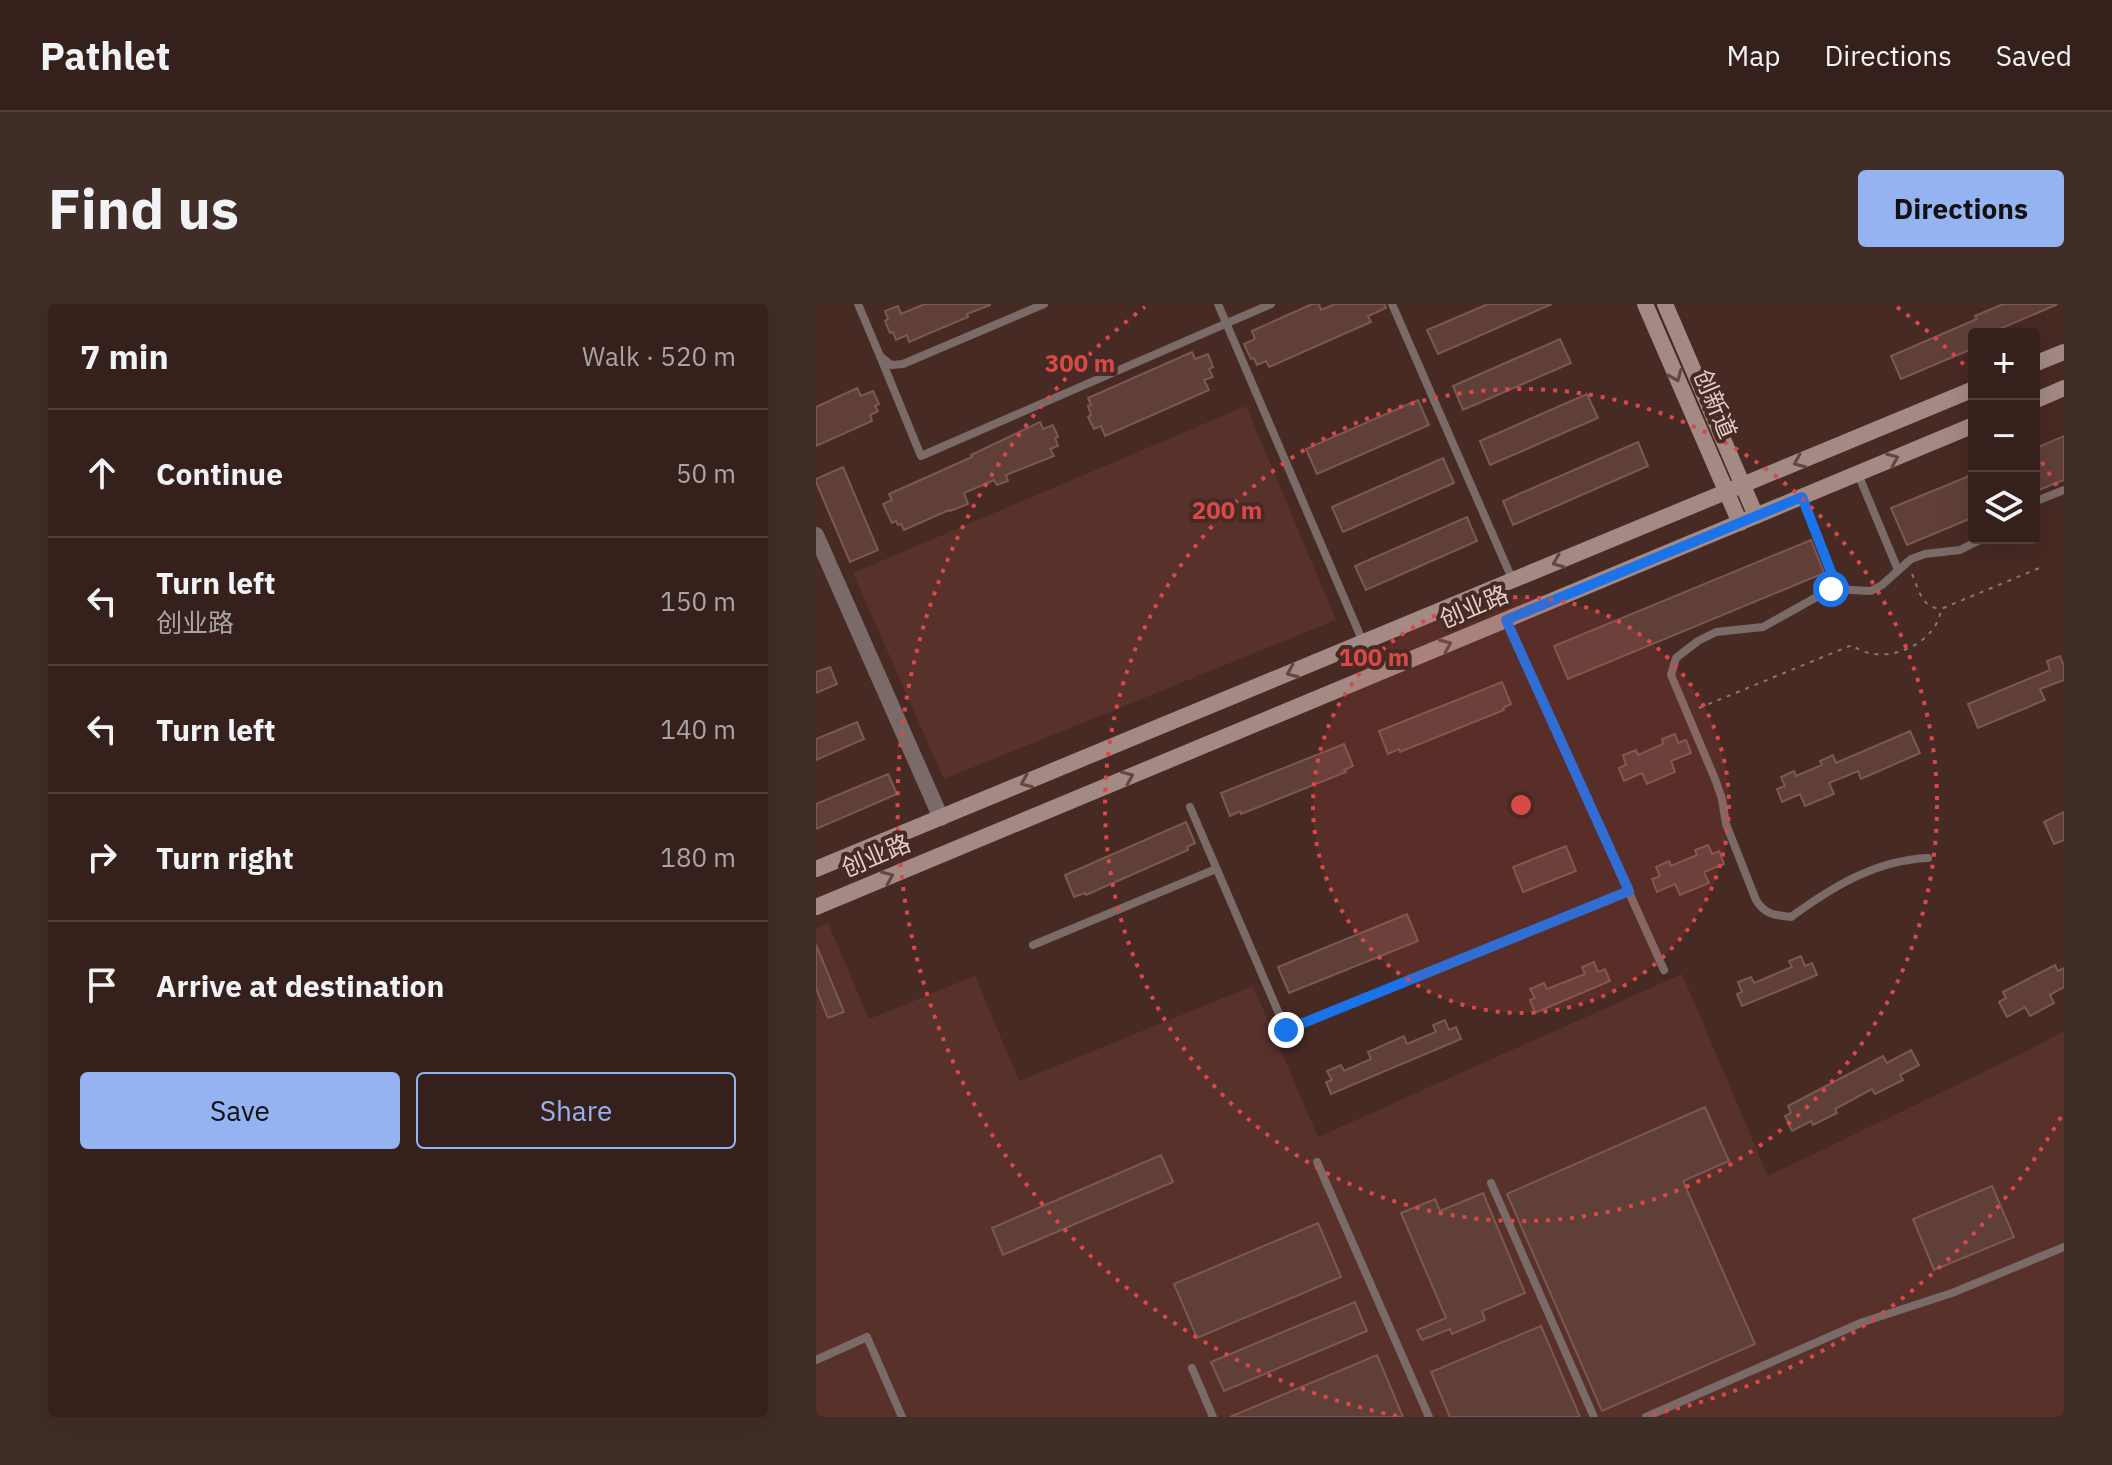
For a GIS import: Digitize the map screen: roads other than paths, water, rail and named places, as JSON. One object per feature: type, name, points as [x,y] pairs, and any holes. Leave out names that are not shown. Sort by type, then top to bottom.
[{"type":"main road","name":"创新道","points":[[1645,304],[1727,492],[1748,519]]},
{"type":"main road","name":"创新道","points":[[1665,304],[1743,486],[1748,519]]},
{"type":"main road","points":[[2040,362],[2064,352]]},
{"type":"main road","points":[[2036,400],[2064,388]]},
{"type":"main road","name":"创业路","points":[[816,869],[1968,392]]},
{"type":"main road","name":"创业路","points":[[816,907],[1968,428]]},
{"type":"street","points":[[816,535],[822,567],[941,818]]},
{"type":"lane","points":[[858,304],[921,456],[1271,304]]},
{"type":"lane","points":[[880,356],[891,365],[903,364],[1044,304]]},
{"type":"lane","points":[[1218,304],[1363,643]]},
{"type":"lane","points":[[1392,304],[1513,581]]},
{"type":"lane","points":[[1858,474],[1898,570]]},
{"type":"lane","points":[[2040,500],[2064,490]]},
{"type":"lane","points":[[1802,497],[1838,590]]},
{"type":"lane","points":[[1928,858],[1908,859],[1857,876],[1791,917],[1771,915],[1761,909],[1726,824],[1715,779],[1671,675],[1676,658],[1716,632],[1763,627],[1831,589],[1871,591],[1907,562],[1925,554],[1960,550],[1972,544]]},
{"type":"lane","points":[[1506,620],[1664,970]]},
{"type":"lane","points":[[1190,807],[1286,1030],[1629,891]]},
{"type":"lane","points":[[1033,945],[1216,869]]},
{"type":"lane","points":[[1317,1162],[1429,1417]]},
{"type":"lane","points":[[1491,1183],[1594,1417]]},
{"type":"lane","points":[[1646,1417],[1863,1322],[1952,1293],[2064,1247]]},
{"type":"lane","points":[[816,1360],[867,1337],[902,1417]]},
{"type":"lane","points":[[1192,1368],[1213,1417]]}]
